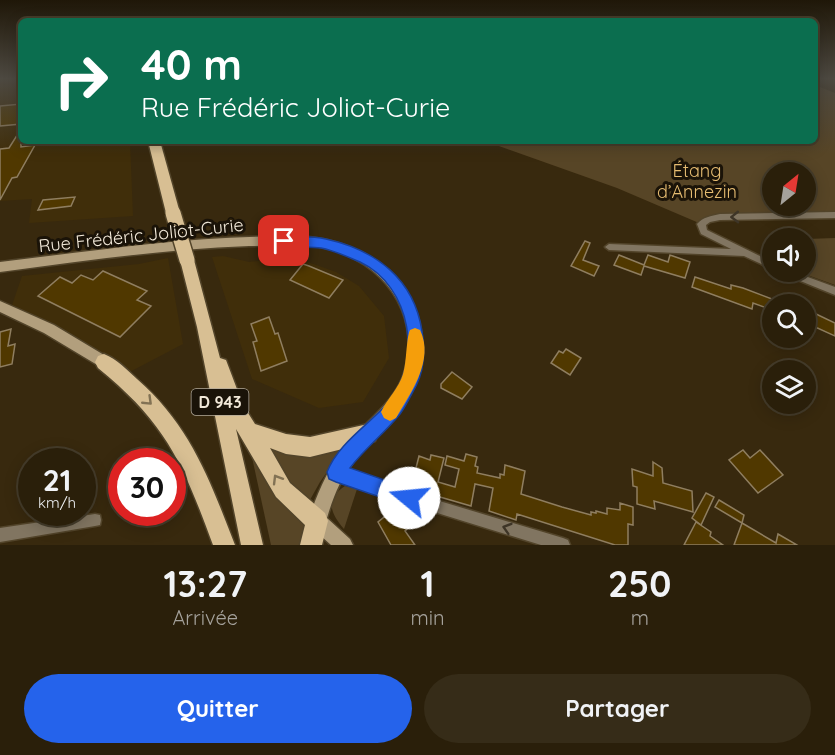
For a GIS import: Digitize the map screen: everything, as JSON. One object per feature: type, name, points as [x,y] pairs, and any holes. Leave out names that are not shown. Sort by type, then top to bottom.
[{"type":"main road","name":"D 943","points":[[155,144],[205,327],[252,545]]},
{"type":"main road","points":[[205,327],[237,410],[284,490],[298,506],[317,521],[311,545]]},
{"type":"main road","points":[[104,362],[157,410],[180,443],[199,481],[224,545]]},
{"type":"main road","points":[[252,433],[285,444],[310,447],[368,434]]},
{"type":"street","points":[[762,261],[704,232],[701,224],[720,217],[835,215]]},
{"type":"street","name":"Rue Frédéric Joliot-Curie","points":[[0,267],[200,244],[243,242],[325,243],[381,268],[397,285],[413,320],[416,356],[410,380],[394,408],[368,434],[336,472],[317,521]]},
{"type":"street","points":[[609,247],[745,253]]},
{"type":"street","points":[[812,282],[835,291]]},
{"type":"street","points":[[0,306],[49,329],[104,362]]},
{"type":"street","points":[[336,472],[366,485],[563,545]]},
{"type":"street","points":[[317,521],[344,545]]},
{"type":"street","points":[[0,535],[57,526]]},
{"type":"shaded area","points":[[0,103],[18,103],[18,144],[130,144],[133,216],[29,223],[32,199],[0,201]]},
{"type":"shaded area","points":[[223,256],[249,262],[284,258],[302,260],[336,272],[359,286],[384,316],[389,358],[363,402],[319,408],[252,379],[212,257]]},
{"type":"shaded area","points":[[168,258],[183,344],[122,376],[10,311],[22,276],[139,264]]},
{"type":"green space","name":"Étang d’Annezin","points":[[818,103],[835,103],[835,213],[816,213],[816,162],[762,162],[762,213],[714,215],[699,223],[617,188],[493,144],[818,144]]},
{"type":"green space","points":[[835,238],[835,285],[816,278],[816,239]]},
{"type":"green space","points":[[260,442],[346,445],[306,507]]},
{"type":"green space","points":[[250,448],[308,524],[303,545],[271,545]]},
{"type":"green space","points":[[345,486],[357,489],[344,529],[335,517],[332,501]]},
{"type":"building","points":[[18,104],[18,124],[0,126],[0,106]]},
{"type":"building","points":[[18,134],[18,144],[21,144],[21,147],[35,145],[17,177],[12,178],[0,200],[0,149],[9,148]]},
{"type":"building","points":[[75,197],[71,206],[38,210],[43,200]]},
{"type":"building","points":[[585,241],[590,243],[583,260],[599,266],[594,276],[571,266]]},
{"type":"building","points":[[619,255],[644,265],[648,255],[668,262],[670,255],[690,262],[685,278],[644,266],[641,275],[614,265]]},
{"type":"building","points":[[303,264],[343,280],[329,298],[290,280]]},
{"type":"building","points":[[103,271],[147,291],[137,300],[151,306],[120,337],[38,296],[60,277],[72,283],[81,275],[93,280]]},
{"type":"building","points":[[695,277],[731,289],[731,285],[743,288],[762,295],[762,306],[753,303],[752,309],[692,287]]},
{"type":"building","points":[[816,314],[835,323],[835,336],[816,327]]},
{"type":"building","points":[[269,317],[275,334],[278,333],[287,361],[261,371],[253,342],[257,341],[251,324]]},
{"type":"building","points":[[11,329],[8,346],[15,344],[12,364],[0,367],[0,332]]},
{"type":"building","points":[[566,349],[581,358],[570,375],[551,363],[559,351],[563,353]]},
{"type":"building","points":[[452,372],[472,387],[462,399],[441,388],[441,384]]},
{"type":"building","points":[[743,450],[750,458],[760,450],[783,475],[758,493],[729,460]]},
{"type":"building","points":[[466,454],[477,457],[475,466],[478,467],[477,473],[500,478],[500,474],[504,475],[505,465],[525,471],[521,494],[591,515],[591,512],[596,513],[596,511],[607,514],[607,508],[620,510],[620,503],[633,507],[633,525],[628,524],[628,545],[615,545],[517,514],[516,520],[489,511],[493,488],[475,484],[471,506],[402,486],[406,474],[414,476],[419,456],[430,460],[431,455],[444,458],[438,482],[455,487],[459,469],[445,465],[447,456],[464,461]]},
{"type":"building","points":[[653,462],[662,468],[663,483],[692,491],[693,512],[654,501],[655,509],[637,504],[637,487],[633,486],[632,469],[653,476]]},
{"type":"building","points":[[706,493],[714,497],[701,525],[692,518]]},
{"type":"building","points":[[719,500],[744,515],[742,523],[715,507]]},
{"type":"building","points":[[398,506],[411,526],[405,531],[415,545],[391,545],[378,522]]},
{"type":"building","points":[[696,522],[711,532],[710,536],[723,545],[684,545]]},
{"type":"building","points":[[742,523],[776,543],[778,534],[797,545],[734,545]]},
{"type":"slow traffic","points":[[390,412],[410,380],[416,356],[415,335]]},
{"type":"route","points":[[284,241],[325,243],[365,259],[381,268],[397,285],[407,304],[413,320],[416,356],[410,380],[394,408],[353,449],[336,472],[366,485],[409,498]]}]
